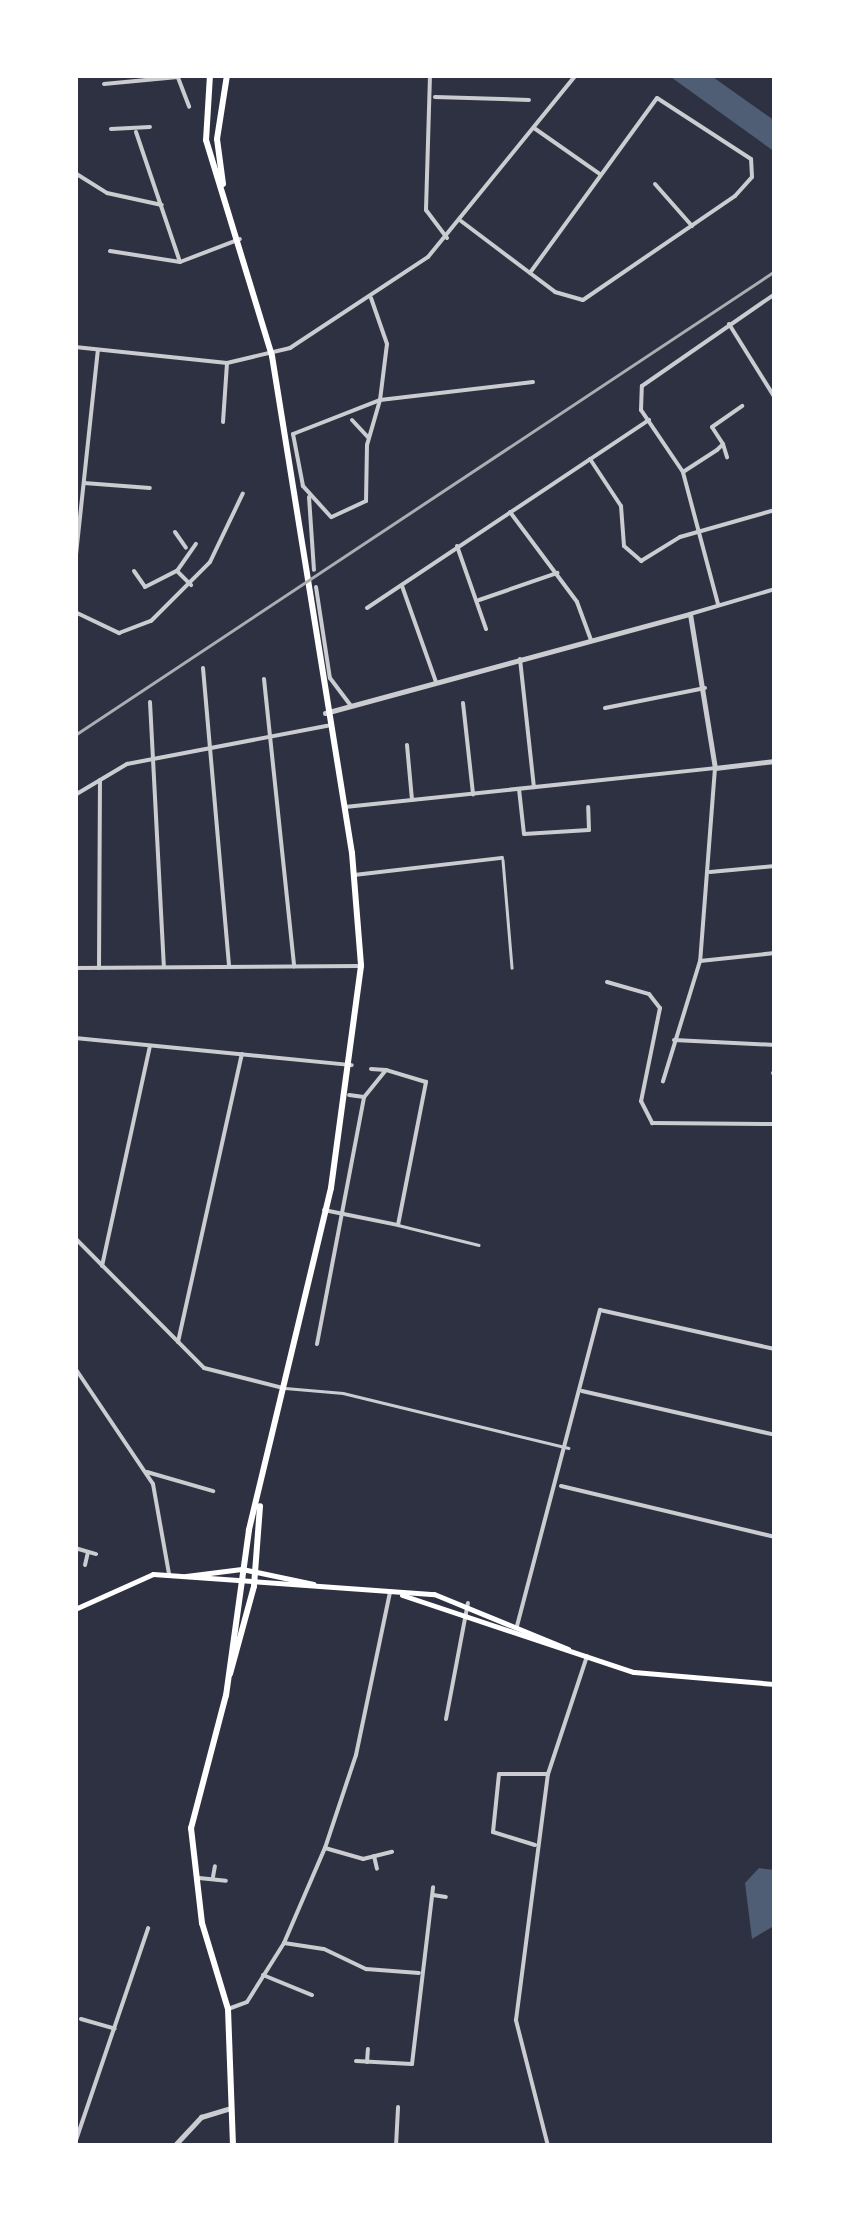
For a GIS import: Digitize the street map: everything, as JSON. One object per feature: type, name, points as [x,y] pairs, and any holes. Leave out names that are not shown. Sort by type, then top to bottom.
[{"type":"main road","points":[[210,75],[204,128],[272,356],[305,601],[345,807],[360,966],[348,1095],[260,1504],[242,1569],[228,1682]]},
{"type":"main road","points":[[224,196],[217,139],[227,75]]},
{"type":"main road","points":[[234,2146],[228,2109],[228,2009],[194,1878],[191,1828],[254,1586],[260,1504]]},
{"type":"main road","points":[[184,1576],[256,1570],[319,1586]]},
{"type":"main road","points":[[75,1609],[124,1582],[169,1574],[239,1586],[319,1586],[390,1592],[467,1606],[587,1656],[661,1676],[775,1684]]},
{"type":"main road","points":[[390,1592],[467,1606]]},
{"type":"street","points":[[430,75],[434,97],[426,210],[447,238]]},
{"type":"street","points":[[75,348],[227,363],[272,356],[371,298],[447,238],[576,75]]},
{"type":"street","points":[[104,84],[178,76],[189,107]]},
{"type":"street","points":[[434,97],[529,100]]},
{"type":"street","points":[[461,221],[530,273],[583,300],[742,190],[754,167],[668,98],[650,104],[530,273]]},
{"type":"street","points":[[112,129],[136,132],[150,127]]},
{"type":"street","points":[[534,128],[600,174]]},
{"type":"street","points":[[136,132],[180,262]]},
{"type":"street","points":[[75,172],[107,193],[162,205]]},
{"type":"street","points":[[655,184],[692,226]]},
{"type":"street","points":[[110,252],[180,262],[240,239]]},
{"type":"street","points":[[718,604],[683,472],[642,410],[645,382],[775,294]]},
{"type":"street","points":[[309,496],[330,517],[359,509],[368,439],[380,400],[386,336],[371,298]]},
{"type":"street","points":[[729,324],[775,398]]},
{"type":"street","points":[[75,564],[98,350]]},
{"type":"street","points":[[223,422],[227,363]]},
{"type":"street","points":[[314,570],[309,496],[296,432],[347,419],[380,400],[533,382]]},
{"type":"street","points":[[726,456],[712,426],[742,406]]},
{"type":"street","points":[[347,419],[368,439]]},
{"type":"street","points":[[367,608],[649,420]]},
{"type":"street","points":[[683,472],[723,444]]},
{"type":"street","points":[[590,458],[618,497],[620,537],[635,560],[647,562],[698,532],[775,510]]},
{"type":"street","points":[[84,483],[150,488]]},
{"type":"street","points":[[75,612],[102,630],[150,621],[190,585],[243,493]]},
{"type":"street","points":[[510,512],[557,573],[591,640]]},
{"type":"street","points":[[174,532],[186,548]]},
{"type":"street","points":[[134,572],[148,588],[177,571],[186,548],[196,544]]},
{"type":"street","points":[[457,546],[486,629]]},
{"type":"street","points":[[177,571],[190,585]]},
{"type":"street","points":[[479,600],[557,573]]},
{"type":"street","points":[[316,586],[330,678],[351,706]]},
{"type":"street","points":[[402,586],[436,682]]},
{"type":"street","points":[[325,713],[775,589]]},
{"type":"street","points":[[663,1080],[700,961],[715,768],[690,614]]},
{"type":"street","points":[[520,659],[534,787]]},
{"type":"street","points":[[203,668],[217,746],[230,967]]},
{"type":"street","points":[[264,679],[276,734],[294,966]]},
{"type":"street","points":[[605,708],[705,688]]},
{"type":"street","points":[[150,702],[159,756],[164,968]]},
{"type":"street","points":[[463,703],[472,794]]},
{"type":"street","points":[[75,795],[100,780],[159,756],[327,726]]},
{"type":"street","points":[[407,745],[412,800]]},
{"type":"street","points":[[345,807],[775,761]]},
{"type":"street","points":[[99,968],[100,780]]},
{"type":"street","points":[[519,789],[524,834],[590,830],[588,807]]},
{"type":"street","points":[[354,875],[502,858],[512,968]]},
{"type":"street","points":[[708,872],[775,866]]},
{"type":"street","points":[[700,961],[775,953]]},
{"type":"street","points":[[75,968],[360,966]]},
{"type":"street","points":[[606,982],[649,994],[660,1008],[642,1102],[652,1123],[775,1124]]},
{"type":"street","points":[[75,1038],[352,1065]]},
{"type":"street","points":[[674,1040],[775,1045]]},
{"type":"street","points":[[102,1266],[150,1045]]},
{"type":"street","points":[[178,1342],[242,1054]]},
{"type":"street","points":[[371,1069],[426,1082],[398,1225]]},
{"type":"street","points":[[317,1344],[345,1215],[364,1097],[386,1070]]},
{"type":"street","points":[[348,1095],[364,1097]]},
{"type":"street","points":[[324,1210],[479,1244]]},
{"type":"street","points":[[75,1238],[178,1342],[218,1375],[284,1388],[343,1393],[568,1448]]},
{"type":"street","points":[[517,1627],[560,1486],[600,1310],[775,1349]]},
{"type":"street","points":[[75,1368],[147,1472],[166,1517],[169,1574]]},
{"type":"street","points":[[582,1391],[775,1434]]},
{"type":"street","points":[[147,1472],[213,1490]]},
{"type":"street","points":[[560,1486],[775,1536]]},
{"type":"street","points":[[75,1548],[96,1554]]},
{"type":"street","points":[[85,1565],[88,1552]]},
{"type":"street","points":[[228,2009],[247,2002],[284,1944],[325,1848],[356,1756],[390,1592]]},
{"type":"street","points":[[446,1720],[467,1606]]},
{"type":"street","points":[[548,2146],[516,2020],[548,1774],[587,1656]]},
{"type":"street","points":[[538,1845],[495,1836],[500,1774],[548,1774]]},
{"type":"street","points":[[325,1848],[374,1856],[392,1852]]},
{"type":"street","points":[[374,1856],[377,1869]]},
{"type":"street","points":[[213,1877],[215,1866]]},
{"type":"street","points":[[194,1878],[226,1881]]},
{"type":"street","points":[[356,2062],[412,2064],[419,1973],[433,1888]]},
{"type":"street","points":[[433,1895],[446,1897]]},
{"type":"street","points":[[75,2143],[148,1928]]},
{"type":"street","points":[[284,1944],[324,1948],[366,1969],[419,1973]]},
{"type":"street","points":[[263,1975],[312,1996]]},
{"type":"street","points":[[80,2019],[114,2029]]},
{"type":"street","points":[[367,2062],[368,2049]]},
{"type":"street","points":[[396,2146],[398,2107]]},
{"type":"street","points":[[174,2146],[201,2117],[228,2109]]},
{"type":"water","points":[[668,75],[710,75],[775,121],[775,152]]},
{"type":"water","points":[[759,1868],[775,1870],[772,1927],[752,1939],[745,1883]]},
{"type":"railway","points":[[75,735],[775,271]]}]
